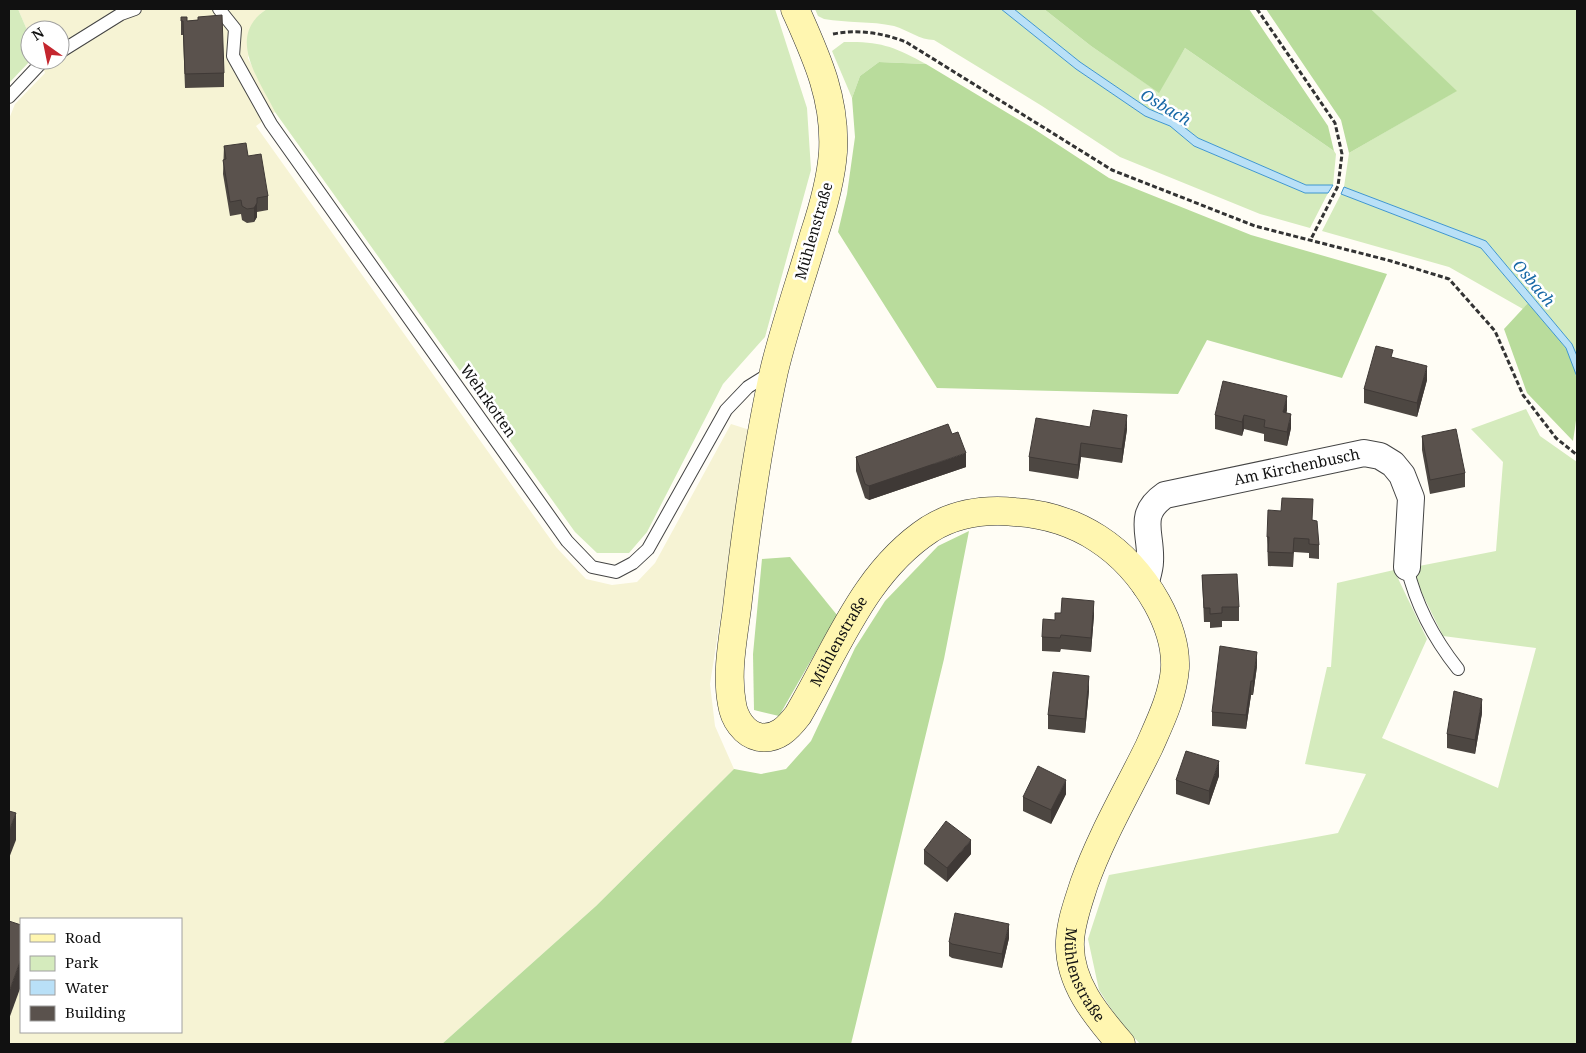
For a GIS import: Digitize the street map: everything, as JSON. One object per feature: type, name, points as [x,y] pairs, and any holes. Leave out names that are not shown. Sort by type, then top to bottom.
[{"type":"street","name":"Mühlenstraße","points":[[795,9],[827,87],[833,127],[833,153],[824,201],[774,370],[748,517],[730,674],[732,706],[740,725],[747,732],[756,736],[765,738],[774,736],[789,726],[810,695],[839,638],[866,594],[907,546],[934,527],[948,520],[980,512],[1036,513],[1053,517],[1081,529],[1109,546],[1128,564],[1145,585],[1164,616],[1170,632],[1175,668],[1171,688],[1154,736],[1089,870],[1075,910],[1070,942],[1073,967],[1081,989],[1100,1019],[1120,1044]]},
{"type":"street","name":"Am Kirchenbusch","points":[[1145,585],[1150,563],[1147,514],[1154,502],[1165,495],[1364,453],[1380,456],[1393,464],[1402,475],[1408,490],[1411,498],[1407,567]]},
{"type":"lane","points":[[70,46],[121,14],[135,9]]},
{"type":"lane","name":"Wehrkotten","points":[[219,9],[235,29],[233,56],[271,124],[567,541],[592,567],[616,572],[634,564],[648,549],[726,410],[748,387],[774,370]]},
{"type":"lane","points":[[9,97],[34,70]]},
{"type":"lane","name":"Am Kirchenbusch","points":[[1407,567],[1412,588],[1434,636],[1458,669]]},
{"type":"path","points":[[1257,9],[1334,123],[1342,154],[1338,186],[1311,240]]},
{"type":"path","points":[[808,40],[835,33],[858,32],[890,36],[906,42],[1112,170],[1255,226],[1391,261],[1449,279],[1496,332],[1523,395],[1556,438],[1577,455]]},
{"type":"shaded area","points":[[18,9],[267,9],[260,14],[248,58],[275,112],[256,126],[556,547],[586,579],[612,585],[637,582],[655,563],[731,424],[750,430],[710,684],[715,726],[734,769],[596,906],[442,1044],[9,1044],[9,119],[15,104],[45,73],[44,70],[70,70],[70,20],[23,20]]},
{"type":"green space","points":[[9,9],[18,9],[23,20],[20,20],[21,70],[9,83]]},
{"type":"green space","points":[[267,9],[775,9],[807,108],[811,170],[765,337],[723,384],[647,532],[629,553],[597,553],[575,532],[275,112],[254,72],[247,45],[248,32],[255,20]]},
{"type":"green space","points":[[815,9],[1001,9],[1076,69],[1145,116],[1170,126],[1194,146],[1305,193],[1328,193],[1310,228],[1260,214],[1120,157],[1042,106],[934,40],[929,40],[894,26],[824,19],[818,16]]},
{"type":"green space","points":[[1014,9],[1044,9],[1091,46],[1158,92],[1185,48],[1334,151],[1336,154],[1333,185],[1306,185],[1198,138],[1175,120],[1149,109],[1080,62]]},
{"type":"green space","points":[[1044,9],[1249,9],[1328,126],[1334,151],[1185,48],[1159,93],[1091,46]]},
{"type":"green space","points":[[1266,9],[1371,9],[1457,91],[1349,153],[1341,120]]},
{"type":"green space","points":[[1371,9],[1577,9],[1577,356],[1572,344],[1486,241],[1344,187],[1349,153],[1456,91]]},
{"type":"green space","points":[[844,42],[887,46],[926,64],[879,62],[860,76],[852,98],[832,51]]},
{"type":"green space","points":[[879,62],[926,64],[1031,127],[1109,178],[1251,235],[1387,274],[1342,378],[1207,340],[1178,394],[937,388],[838,232],[847,194],[855,137],[852,98],[860,76]]},
{"type":"green space","points":[[1341,194],[1481,248],[1528,303],[1523,309],[1449,267],[1322,231]]},
{"type":"green space","points":[[1528,303],[1565,347],[1575,369],[1578,393],[1573,441],[1527,393],[1504,329]]},
{"type":"green space","points":[[1526,409],[1540,436],[1577,462],[1577,1044],[1140,1044],[1119,1021],[1099,990],[1088,939],[1109,875],[1338,833],[1366,774],[1305,764],[1327,667],[1331,667],[1337,583],[1394,570],[1427,639],[1382,738],[1498,788],[1536,648],[1443,636],[1415,579],[1414,567],[1496,551],[1503,462],[1471,429]]},
{"type":"green space","points":[[969,531],[944,659],[851,1044],[442,1044],[596,906],[734,769],[761,774],[786,769],[811,741],[855,648],[885,601],[938,546]]},
{"type":"green space","points":[[790,557],[837,615],[779,716],[754,710],[753,654],[762,559]]},
{"type":"water","points":[[1001,9],[1014,9],[1080,62],[1149,109],[1175,120],[1198,138],[1306,185],[1333,185],[1328,193],[1305,193],[1194,146],[1170,126],[1145,116],[1076,69]]},
{"type":"water","points":[[1344,187],[1486,241],[1572,344],[1577,356],[1577,377],[1566,348],[1481,248],[1341,194]]},
{"type":"building","points":[[222,15],[224,73],[185,74],[183,21],[181,21],[181,17],[187,17],[187,21],[198,20],[198,17]]},
{"type":"building","points":[[246,143],[248,156],[261,154],[268,196],[257,198],[254,208],[247,209],[242,206],[241,200],[230,202],[223,160],[226,159],[224,146]]},
{"type":"building","points":[[1376,346],[1393,350],[1391,357],[1427,366],[1417,403],[1364,389]]},
{"type":"building","points":[[1223,381],[1287,396],[1283,412],[1291,414],[1287,432],[1264,427],[1265,420],[1244,415],[1242,422],[1215,415]]},
{"type":"building","points":[[1093,410],[1127,415],[1122,449],[1081,443],[1078,465],[1029,457],[1036,418],[1090,427]]},
{"type":"building","points":[[948,424],[952,434],[958,432],[966,453],[869,486],[865,484],[856,457]]},
{"type":"building","points":[[1456,429],[1465,473],[1430,480],[1422,436]]},
{"type":"building","points":[[1282,498],[1313,499],[1312,520],[1317,521],[1319,545],[1309,544],[1309,539],[1294,538],[1293,553],[1268,552],[1268,510],[1281,511]]},
{"type":"building","points":[[1237,574],[1239,607],[1222,607],[1222,613],[1210,614],[1210,608],[1204,608],[1202,575]]},
{"type":"building","points":[[1062,598],[1094,601],[1091,638],[1061,635],[1060,638],[1042,637],[1043,619],[1055,620],[1055,613],[1061,613]]},
{"type":"building","points":[[1220,646],[1257,652],[1246,715],[1212,712]]},
{"type":"building","points":[[1053,672],[1089,676],[1085,719],[1048,715]]},
{"type":"building","points":[[1454,691],[1482,699],[1475,740],[1447,734]]},
{"type":"building","points":[[1186,751],[1219,761],[1209,791],[1176,780]]},
{"type":"building","points":[[1038,766],[1066,780],[1051,810],[1023,797]]},
{"type":"building","points":[[9,811],[16,813],[9,831]]},
{"type":"building","points":[[946,821],[971,840],[947,868],[924,850]]},
{"type":"building","points":[[955,913],[1009,924],[1002,954],[949,942]]},
{"type":"building","points":[[9,921],[20,925],[20,962],[9,992]]},
{"type":"water label","name":"Osbach","points":[[1166,107]]},
{"type":"water label","name":"Osbach","points":[[1534,283]]}]
